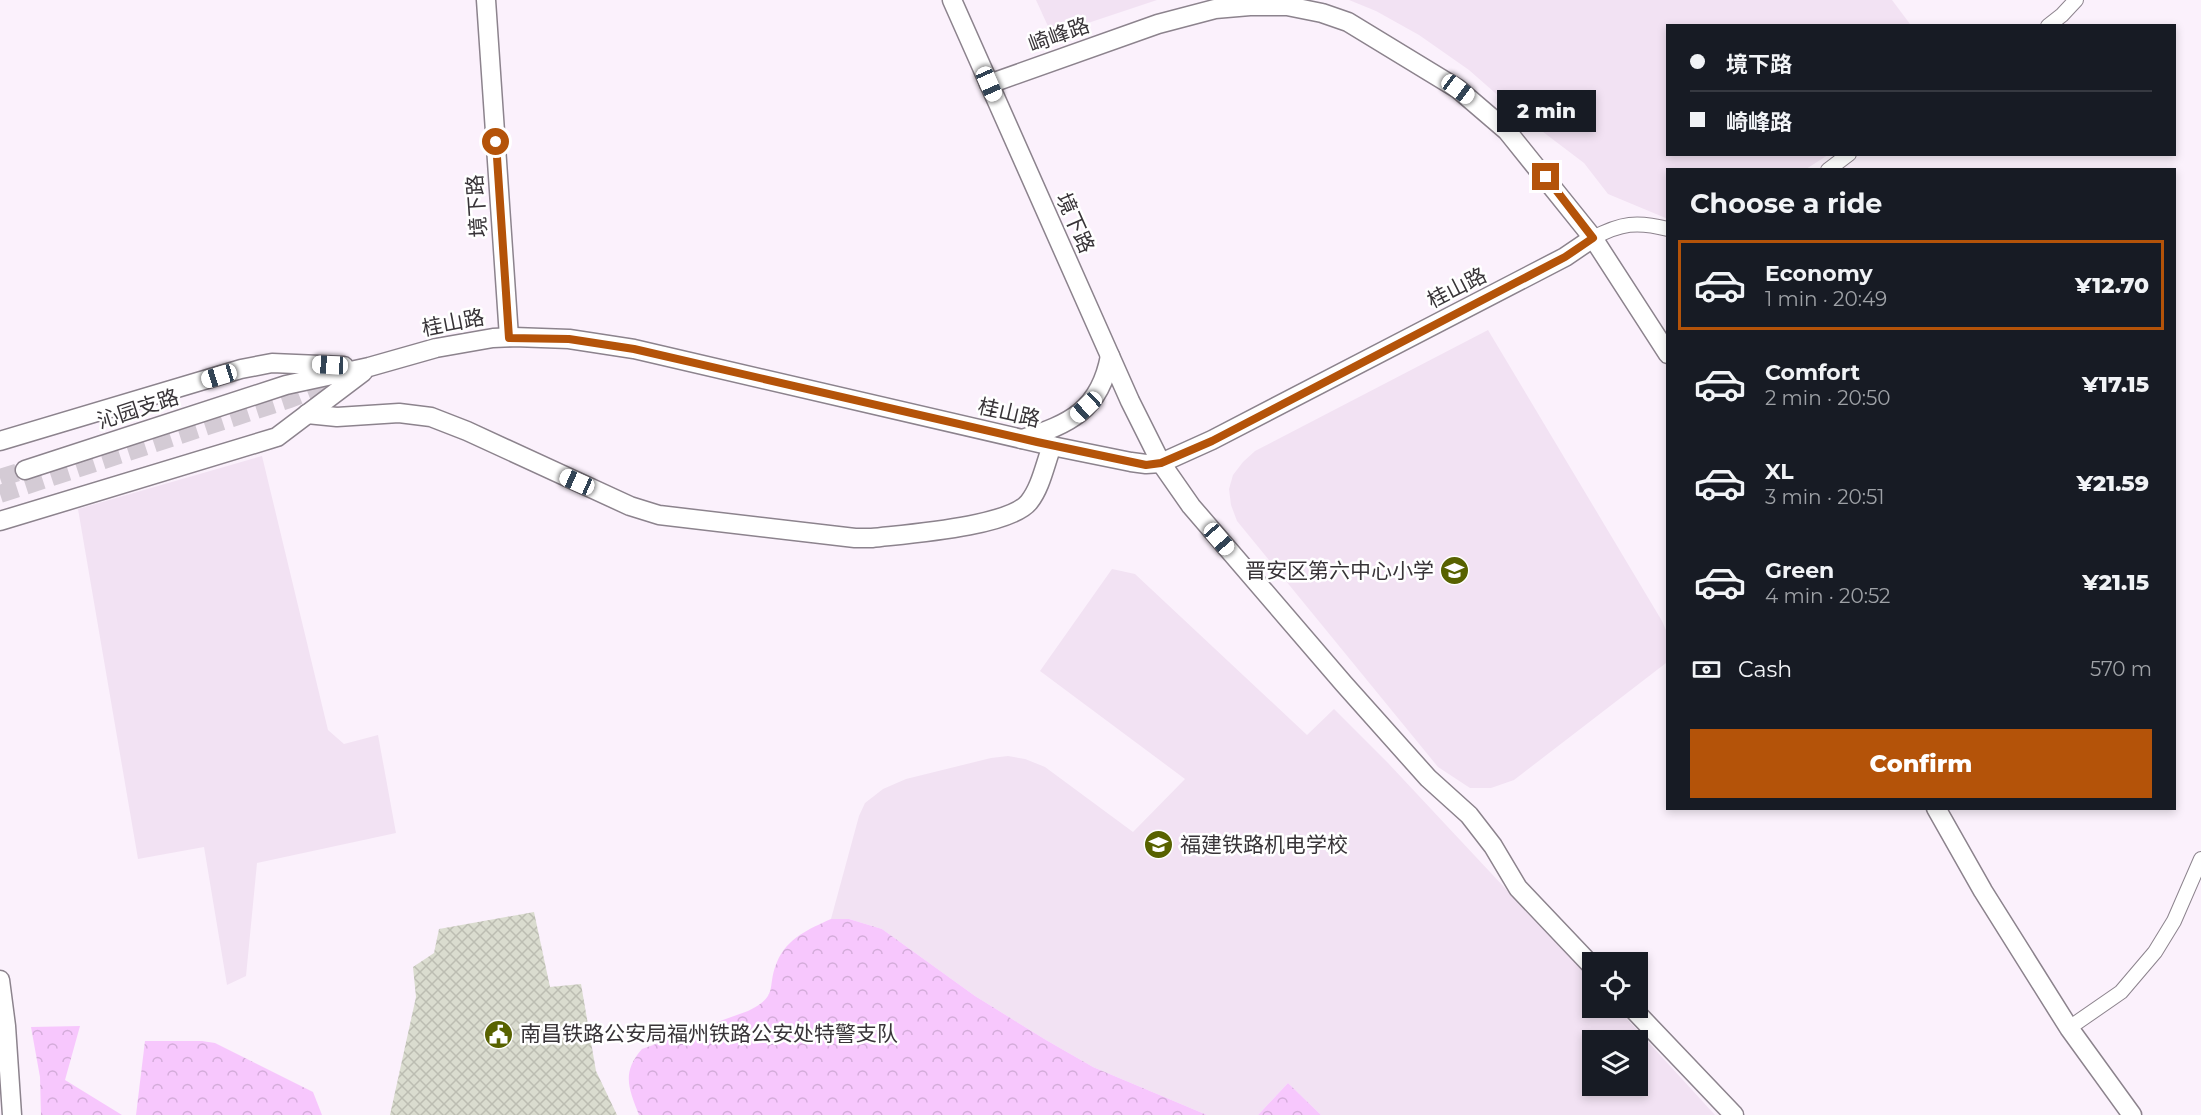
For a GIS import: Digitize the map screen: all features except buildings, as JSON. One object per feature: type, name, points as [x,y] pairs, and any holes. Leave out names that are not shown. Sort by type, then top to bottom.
[{"type":"street","name":"境下路","points":[[486,0],[509,338]]},
{"type":"street","name":"境下路","points":[[952,0],[1110,356],[1161,463],[1191,506],[1344,684],[1428,777],[1469,815],[1493,846],[1518,888],[1582,955]]},
{"type":"street","points":[[2051,24],[2076,0]]},
{"type":"street","name":"崎峰路","points":[[989,84],[1194,13],[1232,7],[1268,5],[1322,13],[1360,28],[1437,74],[1475,102],[1519,143],[1593,238],[1666,351]]},
{"type":"street","points":[[1831,168],[1846,156]]},
{"type":"street","points":[[1593,238],[1622,225],[1636,223],[1666,229]]},
{"type":"street","name":"桂山路","points":[[369,367],[436,348],[475,341],[509,338],[569,339],[634,349],[1021,439],[1146,465],[1161,463],[1212,441],[1544,268],[1593,238]]},
{"type":"street","points":[[1021,439],[1056,427],[1076,417],[1094,397],[1101,385],[1108,369],[1110,356]]},
{"type":"street","points":[[0,441],[241,369],[272,363],[369,367]]},
{"type":"street","points":[[0,521],[278,436],[369,367]]},
{"type":"street","name":"沁园支路","points":[[25,470],[286,385],[369,367]]},
{"type":"street","points":[[307,414],[337,417],[387,412],[421,415],[467,431],[630,506],[659,516],[855,538],[872,538],[972,524],[1014,513],[1029,502],[1052,446]]},
{"type":"street","points":[[1937,810],[1983,891],[2069,1028],[2132,1115]]},
{"type":"street","points":[[2069,1028],[2121,992],[2155,952],[2174,921],[2201,859]]},
{"type":"street","points":[[0,980],[6,1026],[12,1115]]},
{"type":"street","points":[[1642,1018],[1734,1115]]},
{"type":"shaded area","points":[[1036,0],[1157,0],[1052,35]]},
{"type":"shaded area","points":[[1349,0],[1892,0],[1910,24],[1666,24],[1666,156],[1826,156],[1808,168],[1666,168],[1666,218],[1608,194],[1584,163],[1518,113],[1469,70],[1419,35],[1376,11]]},
{"type":"shaded area","name":"晋安区第六中心小学","points":[[1488,330],[1662,621],[1666,630],[1666,663],[1514,780],[1491,788],[1470,788],[1438,767],[1237,521],[1231,505],[1229,489],[1233,475],[1255,451]]},
{"type":"shaded area","points":[[262,456],[328,730],[344,744],[378,735],[396,833],[257,863],[246,976],[227,985],[204,847],[138,859],[78,509]]},
{"type":"shaded area","name":"福建铁路机电学校","points":[[1112,569],[1135,574],[1307,735],[1334,709],[1388,763],[1582,970],[1582,1018],[1626,1018],[1637,1030],[1582,1030],[1582,1096],[1648,1096],[1648,1042],[1715,1115],[1321,1115],[1288,1083],[1258,1115],[1207,1115],[1093,1067],[975,996],[882,929],[849,919],[831,919],[859,816],[865,803],[883,789],[906,779],[991,758],[1008,756],[1025,759],[1045,767],[1133,832],[1185,779],[1040,671]]},
{"type":"green space","points":[[831,919],[849,919],[882,929],[975,996],[1093,1067],[1207,1115],[639,1115],[630,1089],[629,1074],[635,1058],[642,1049],[748,1011],[758,1005],[768,995],[781,954],[800,935]]},
{"type":"green space","points":[[80,1026],[65,1080],[122,1115],[41,1115],[40,1077],[31,1027]]},
{"type":"green space","points":[[145,1041],[215,1043],[313,1092],[322,1115],[136,1115]]},
{"type":"green space","points":[[1288,1083],[1321,1115],[1258,1115]]},
{"type":"tunnel","points":[[0,494],[290,399],[343,378]]},
{"type":"tunnel","points":[[0,478],[25,470]]},
{"type":"place","name":"晋安区第六中心小学","points":[[1455,571]]},
{"type":"place","name":"福建铁路机电学校","points":[[1159,845]]},
{"type":"place","name":"南昌铁路公安局福州铁路公安处特警支队","points":[[499,1034]]},
{"type":"route","points":[[496,142],[509,338],[569,339],[634,349],[1146,465],[1161,463],[1212,441],[1565,257],[1593,238],[1546,177]]}]
